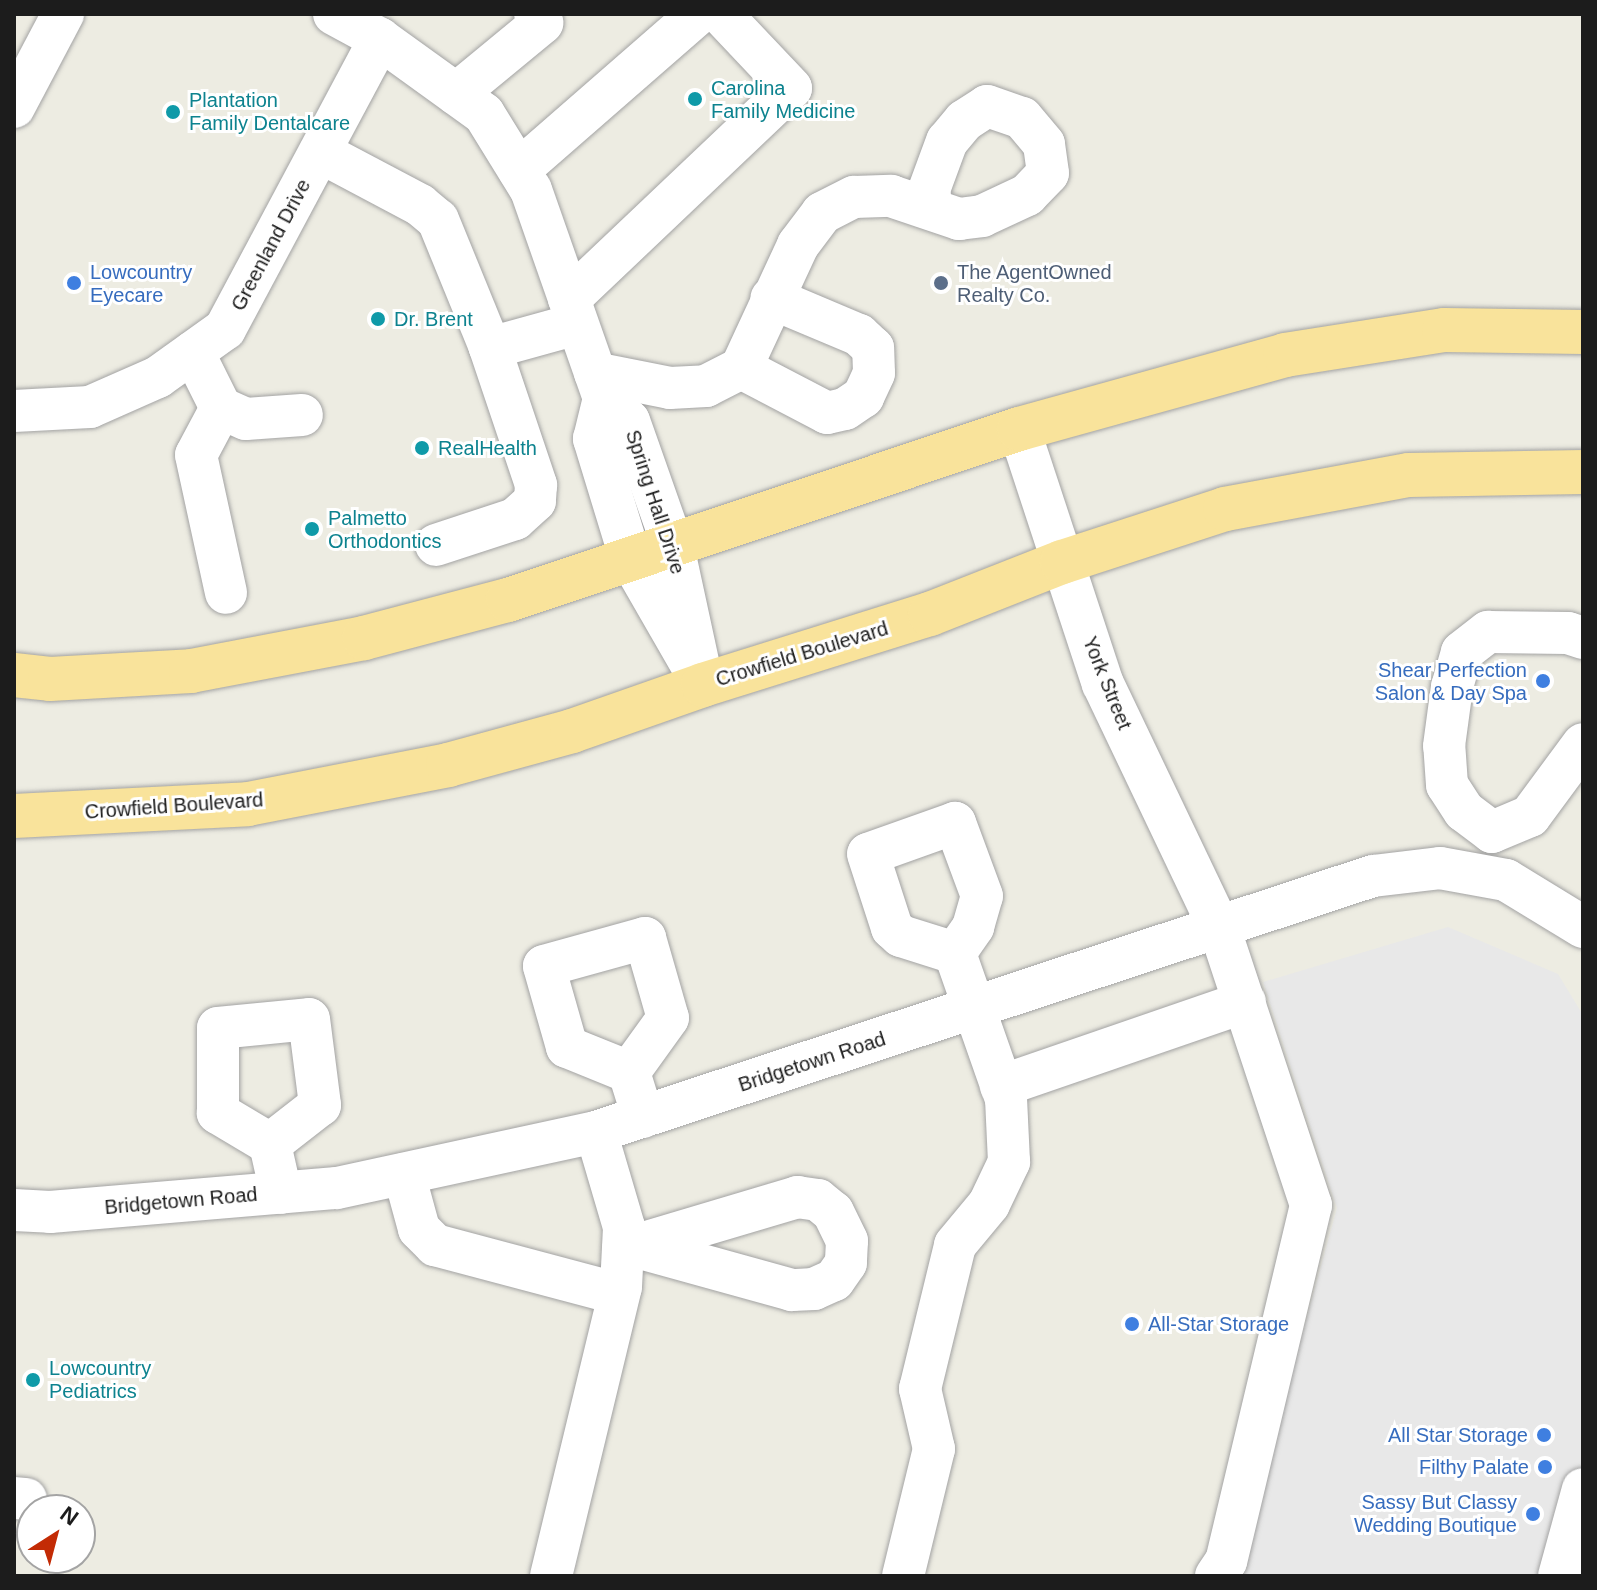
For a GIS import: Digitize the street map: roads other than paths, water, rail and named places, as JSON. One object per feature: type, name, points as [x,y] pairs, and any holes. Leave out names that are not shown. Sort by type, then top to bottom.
[{"type":"main road","points":[[14,675],[50,679],[191,671],[364,638],[508,600],[1019,429],[1285,355],[1444,330],[1583,332]]},
{"type":"main road","name":"Crowfield Boulevard","points":[[14,816],[248,804],[448,765],[572,731],[703,685],[930,614],[1062,562],[1225,509],[1409,475],[1583,472]]},
{"type":"street","points":[[14,107],[63,14]]},
{"type":"street","name":"Spring Hall Drive","points":[[334,14],[380,39],[484,114],[531,190],[599,385],[629,421],[673,546],[703,685]]},
{"type":"street","points":[[456,94],[542,23],[535,14]]},
{"type":"street","points":[[519,170],[698,14]]},
{"type":"street","points":[[490,348],[573,312],[791,88],[721,14]]},
{"type":"street","name":"Greenland Drive","points":[[14,411],[90,407],[158,377],[225,329],[380,39]]},
{"type":"street","points":[[320,152],[420,205],[438,220],[490,348],[536,485],[535,501],[515,519],[436,545]]},
{"type":"street","points":[[599,385],[706,386],[741,368],[798,245],[822,213],[854,197],[891,196],[932,208]]},
{"type":"street","points":[[741,368],[827,413],[845,409],[863,397],[874,373],[873,348],[859,335],[771,298]]},
{"type":"street","points":[[193,352],[221,408],[246,419],[302,415]]},
{"type":"street","name":"Spring Hall Drive","points":[[599,385],[594,439],[631,560],[703,685]]},
{"type":"street","points":[[221,408],[196,455],[226,593]]},
{"type":"street","name":"York Street","points":[[1019,429],[1103,684],[1219,927],[1311,1205],[1226,1561],[1216,1576]]},
{"type":"street","points":[[1492,832],[1464,811],[1447,785],[1444,746],[1452,687],[1462,652],[1488,632],[1568,633],[1583,638]]},
{"type":"street","points":[[1492,832],[1530,816],[1583,744]]},
{"type":"street","points":[[1486,876],[1492,832]]},
{"type":"street","name":"Bridgetown Road","points":[[14,1210],[50,1212],[337,1188],[596,1132],[1373,876],[1440,868],[1506,880],[1583,927]]},
{"type":"street","points":[[903,1576],[934,1449],[920,1389],[955,1245],[989,1204],[1009,1162],[1006,1099],[972,1010],[955,953]]},
{"type":"street","points":[[1001,1086],[1245,1002]]},
{"type":"street","points":[[629,1072],[643,1117]]},
{"type":"street","points":[[551,1576],[628,1248],[596,1132]]},
{"type":"street","points":[[270,1144],[281,1193]]},
{"type":"street","points":[[404,1174],[419,1229],[435,1245],[619,1294]]},
{"type":"street","points":[[1559,1576],[1583,1489]]},
{"type":"place","name":"Carolina Family Medicine","points":[[695,99]]},
{"type":"place","name":"Plantation Family Dentalcare","points":[[173,112]]},
{"type":"place","name":"Lowcountry Eyecare","points":[[74,283]]},
{"type":"place","name":"The AgentOwned Realty Co.","points":[[941,283]]},
{"type":"place","name":"Dr. Brent","points":[[378,319]]},
{"type":"place","name":"RealHealth","points":[[422,448]]},
{"type":"place","name":"Palmetto Orthodontics","points":[[312,529]]},
{"type":"place","name":"Shear Perfection Salon & Day Spa","points":[[1543,681]]},
{"type":"place","name":"All-Star Storage","points":[[1132,1324]]},
{"type":"place","name":"Lowcountry Pediatrics","points":[[33,1380]]},
{"type":"place","name":"All Star Storage","points":[[1544,1435]]},
{"type":"place","name":"Filthy Palate","points":[[1545,1467]]},
{"type":"place","name":"Sassy But Classy Wedding Boutique","points":[[1533,1514]]}]
